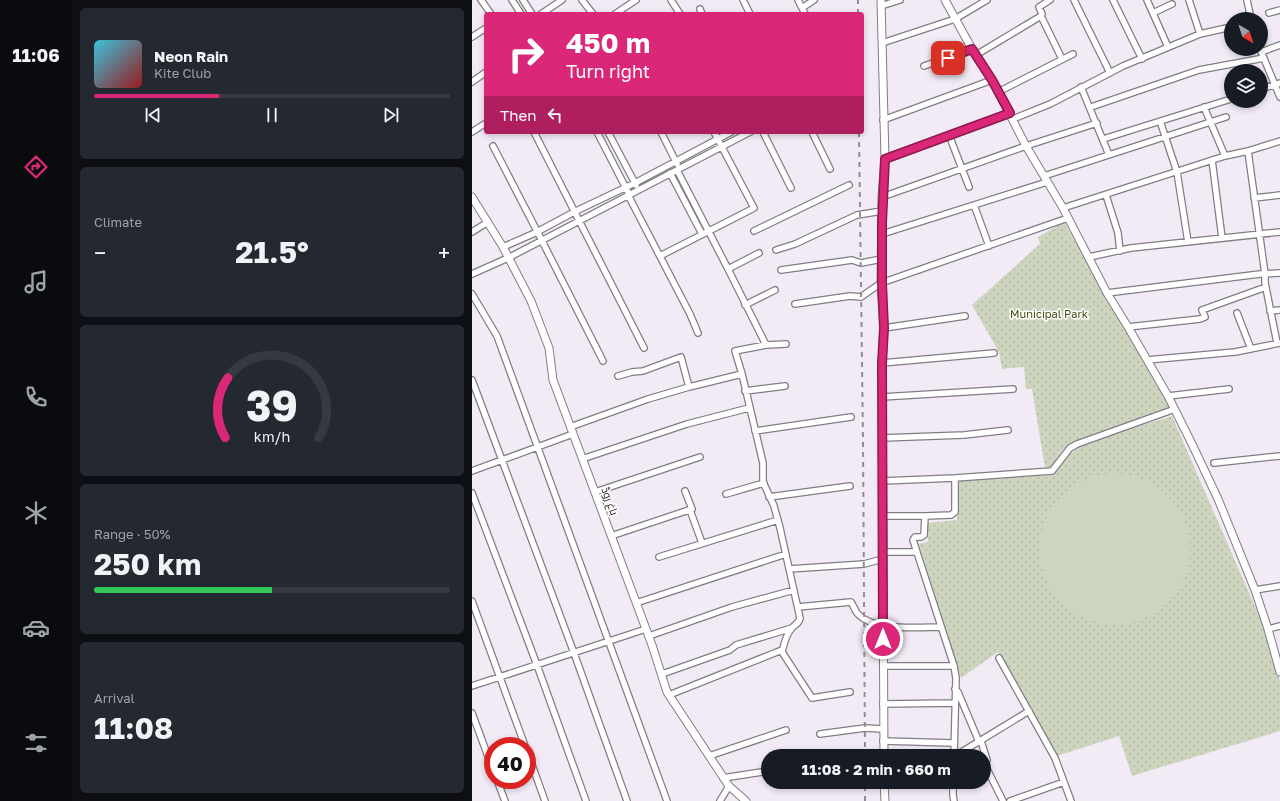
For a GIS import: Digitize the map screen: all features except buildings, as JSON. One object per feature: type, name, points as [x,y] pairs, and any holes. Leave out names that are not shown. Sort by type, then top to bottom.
[{"type":"street","points":[[481,0],[490,12]]},
{"type":"street","points":[[512,0],[520,12]]},
{"type":"street","points":[[523,0],[531,12]]},
{"type":"street","points":[[544,12],[562,0]]},
{"type":"street","points":[[582,0],[591,12]]},
{"type":"street","points":[[618,12],[636,0]]},
{"type":"street","points":[[671,0],[679,12]]},
{"type":"street","points":[[743,0],[749,12]]},
{"type":"street","points":[[798,0],[804,12]]},
{"type":"street","points":[[802,8],[814,0]]},
{"type":"street","points":[[884,749],[882,364],[884,328],[882,283],[882,197],[885,159],[880,3],[900,0]]},
{"type":"street","points":[[945,0],[972,49],[992,80],[1026,146],[1063,208],[1107,293],[1175,409],[1214,492],[1255,590],[1279,669]]},
{"type":"street","points":[[882,43],[955,19],[987,0]]},
{"type":"street","points":[[1050,0],[1038,7],[1062,59]]},
{"type":"street","points":[[1074,0],[1110,73]]},
{"type":"street","points":[[1113,0],[1142,59]]},
{"type":"street","points":[[1147,0],[1168,47]]},
{"type":"street","points":[[1189,0],[1200,34]]},
{"type":"street","points":[[1247,0],[1250,12]]},
{"type":"street","points":[[1153,13],[1172,4]]},
{"type":"street","points":[[1269,13],[1280,10]]},
{"type":"street","points":[[976,55],[1041,16]]},
{"type":"street","points":[[472,37],[484,29]]},
{"type":"street","points":[[885,159],[949,135],[1050,104],[1081,87],[1168,47],[1200,34],[1224,29]]},
{"type":"street","points":[[1268,48],[1280,45]]},
{"type":"street","points":[[924,66],[972,49]]},
{"type":"street","points":[[998,92],[1073,54]]},
{"type":"street","points":[[1091,107],[1199,70],[1264,58],[1278,84],[1280,97]]},
{"type":"street","points":[[472,82],[484,73]]},
{"type":"street","points":[[883,120],[992,80]]},
{"type":"street","points":[[1268,87],[1278,84]]},
{"type":"street","points":[[1081,87],[1091,107],[1110,155]]},
{"type":"street","points":[[1104,139],[1224,101]]},
{"type":"street","points":[[1204,107],[1225,156]]},
{"type":"street","points":[[882,234],[974,205],[1110,155],[1226,117]]},
{"type":"street","points":[[1160,121],[1177,172],[1188,242]]},
{"type":"street","points":[[472,132],[484,123]]},
{"type":"street","points":[[882,197],[1026,146],[1097,123]]},
{"type":"street","points":[[535,134],[644,348]]},
{"type":"street","points":[[598,134],[698,333]]},
{"type":"street","points":[[609,134],[638,190]]},
{"type":"street","points":[[662,134],[766,345]]},
{"type":"street","points":[[660,256],[754,208],[715,134]]},
{"type":"street","points":[[503,247],[537,232],[574,212],[635,183],[727,134]]},
{"type":"street","points":[[472,274],[508,258],[746,134]]},
{"type":"street","points":[[764,134],[791,188]]},
{"type":"street","points":[[813,134],[830,169]]},
{"type":"street","points":[[949,135],[969,186]]},
{"type":"street","points":[[1063,208],[1212,160],[1280,141]]},
{"type":"street","points":[[492,146],[603,361]]},
{"type":"street","points":[[1147,360],[1235,352],[1278,343],[1266,287],[1248,151]]},
{"type":"street","points":[[1212,160],[1222,238]]},
{"type":"street","points":[[670,173],[702,234]]},
{"type":"street","points":[[754,231],[849,185]]},
{"type":"street","points":[[1106,195],[1118,233],[1120,250]]},
{"type":"street","points":[[1254,198],[1280,195]]},
{"type":"street","name":"باغ روڈ","points":[[472,198],[503,247],[531,301],[541,325],[549,348],[553,380],[669,694],[723,778],[729,786],[746,801]]},
{"type":"street","points":[[974,205],[989,246]]},
{"type":"street","points":[[776,250],[795,244],[857,215],[882,211]]},
{"type":"street","points":[[795,304],[850,296],[861,297],[882,283],[1068,218]]},
{"type":"street","points":[[472,232],[488,222]]},
{"type":"street","points":[[1089,257],[1120,250],[1280,232]]},
{"type":"street","points":[[728,269],[759,253]]},
{"type":"street","points":[[782,270],[852,260],[861,263],[882,259]]},
{"type":"street","points":[[1107,293],[1280,273]]},
{"type":"street","points":[[1128,327],[1200,319],[1205,317],[1202,310],[1266,287]]},
{"type":"street","points":[[745,305],[775,290]]},
{"type":"street","points":[[472,294],[497,336],[536,447],[667,801]]},
{"type":"street","points":[[1270,311],[1280,310]]},
{"type":"street","points":[[1237,313],[1251,349]]},
{"type":"street","points":[[884,328],[965,316]]},
{"type":"street","points":[[786,344],[766,345],[735,350],[763,463],[764,483],[778,520],[800,618],[799,622],[792,628],[786,637],[782,652],[812,698],[850,692]]},
{"type":"street","points":[[882,364],[994,353]]},
{"type":"street","points":[[618,376],[643,371],[681,357],[689,386]]},
{"type":"street","points":[[570,426],[689,386],[742,374]]},
{"type":"street","points":[[472,380],[574,653],[627,801]]},
{"type":"street","points":[[745,391],[785,386]]},
{"type":"street","points":[[882,397],[1012,389]]},
{"type":"street","points":[[1168,396],[1229,389]]},
{"type":"street","points":[[582,458],[687,424],[749,408]]},
{"type":"street","points":[[882,481],[955,478],[1052,471],[1070,448],[1077,444],[1175,409]]},
{"type":"street","points":[[755,431],[851,417]]},
{"type":"street","points":[[882,438],[964,435],[1008,430]]},
{"type":"street","points":[[472,471],[573,434]]},
{"type":"street","points":[[1214,464],[1280,456]]},
{"type":"street","points":[[595,492],[700,457]]},
{"type":"street","points":[[882,516],[951,515],[955,512],[955,478]]},
{"type":"street","points":[[726,494],[764,483]]},
{"type":"street","points":[[769,497],[850,486]]},
{"type":"street","points":[[685,491],[702,543]]},
{"type":"street","points":[[472,493],[537,665],[586,801]]},
{"type":"street","points":[[611,536],[690,510]]},
{"type":"street","points":[[925,516],[924,535],[921,537],[915,537],[913,540],[954,666],[956,678],[954,749]]},
{"type":"street","points":[[660,557],[778,520]]},
{"type":"street","points":[[789,569],[864,564],[883,556],[917,552]]},
{"type":"street","points":[[636,603],[786,554]]},
{"type":"street","points":[[1255,590],[1280,586]]},
{"type":"street","points":[[472,686],[609,642],[794,590]]},
{"type":"street","points":[[472,601],[522,737]]},
{"type":"street","points":[[798,607],[851,602],[857,612],[864,619],[883,625],[893,627],[942,627]]},
{"type":"street","points":[[1268,629],[1280,626]]},
{"type":"street","points":[[662,674],[730,650],[736,646],[792,628]]},
{"type":"street","points":[[669,694],[782,650]]},
{"type":"street","points":[[999,658],[1055,758],[1071,801]]},
{"type":"street","points":[[883,666],[954,666]]},
{"type":"street","points":[[955,689],[958,692],[980,742],[987,760],[984,763],[1003,801]]},
{"type":"street","points":[[883,704],[955,703]]},
{"type":"street","points":[[968,749],[1029,711]]},
{"type":"street","points":[[472,713],[484,746]]},
{"type":"street","points":[[820,734],[865,728],[883,729]]},
{"type":"street","points":[[709,756],[786,730]]},
{"type":"street","points":[[883,741],[954,743]]},
{"type":"street","points":[[723,778],[761,771]]},
{"type":"street","points":[[536,776],[545,801]]},
{"type":"street","points":[[1010,801],[1064,782]]},
{"type":"street","points":[[720,801],[729,786]]},
{"type":"street","points":[[500,789],[505,801]]},
{"type":"street","points":[[884,789],[885,801]]},
{"type":"street","points":[[953,789],[954,801]]},
{"type":"green space","name":"Municipal Park","points":[[1064,222],[1170,408],[1068,445],[1061,452],[1053,465],[1045,468],[1032,389],[1026,389],[1024,367],[1002,369],[999,352],[972,305],[1040,244],[1038,237]]},
{"type":"green space","points":[[1172,416],[1260,618],[1280,681],[1280,731],[1132,776],[1119,736],[1057,756],[998,652],[961,678],[919,544],[928,542],[927,523],[957,520],[957,481],[1053,475],[1071,453],[1085,443]]},
{"type":"green space","points":[[1122,474],[1151,482],[1173,501],[1182,513],[1185,520],[1189,534],[1189,564],[1182,585],[1163,607],[1151,616],[1144,619],[1130,623],[1108,624],[1079,616],[1067,607],[1052,591],[1045,578],[1041,564],[1040,542],[1048,513],[1057,501],[1073,486],[1086,479],[1100,475]]},
{"type":"railway","points":[[858,0],[858,12]]},
{"type":"railway","points":[[859,134],[865,749]]},
{"type":"railway","points":[[865,789],[865,801]]},
{"type":"route","points":[[883,639],[882,364],[884,328],[882,283],[882,197],[885,159],[1010,113],[992,80],[972,49],[948,58]]}]
